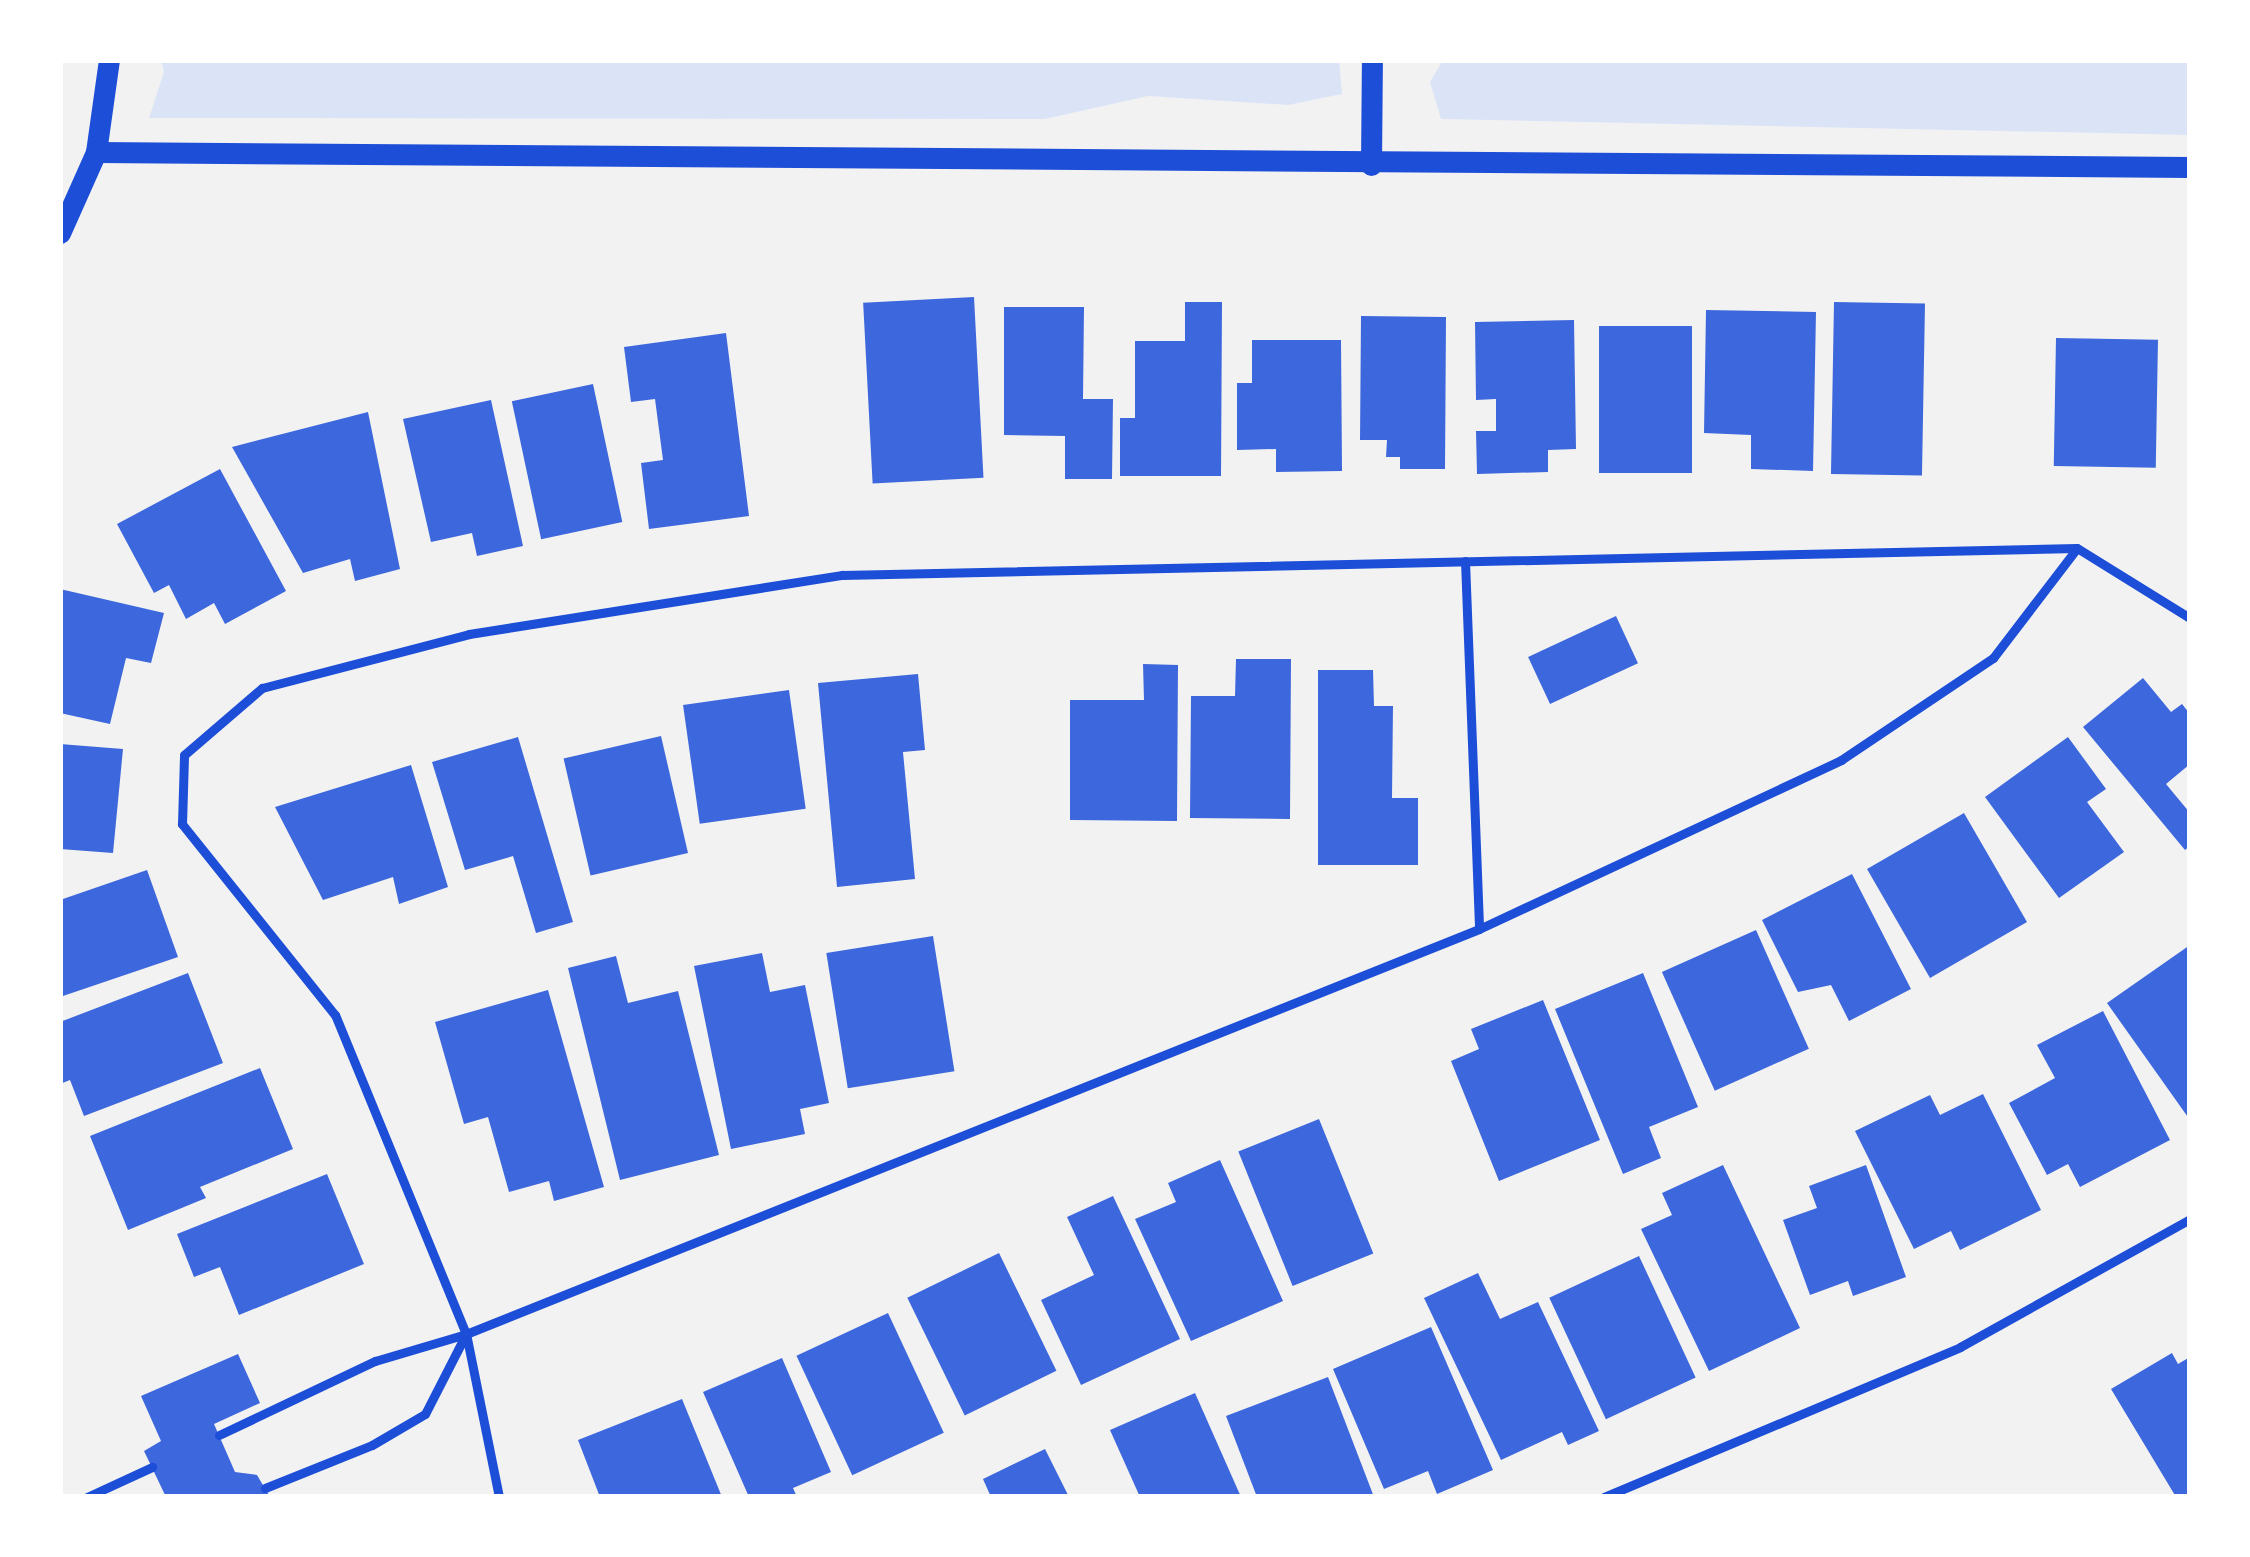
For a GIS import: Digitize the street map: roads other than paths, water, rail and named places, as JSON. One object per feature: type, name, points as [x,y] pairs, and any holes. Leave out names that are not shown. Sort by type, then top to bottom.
[{"type":"street","points":[[60,233],[96,152],[109,60]]},
{"type":"street","points":[[1371,164],[1372,60]]},
{"type":"street","points":[[96,152],[2190,167]]},
{"type":"lane","points":[[219,1435],[375,1360],[466,1334],[1479,929],[1840,760],[1994,658],[2078,548]]},
{"type":"lane","points":[[500,1497],[466,1334],[334,1015],[182,824],[184,755],[262,688],[469,634],[842,575],[2078,548],[2190,618]]},
{"type":"lane","points":[[1465,561],[1479,929]]},
{"type":"lane","points":[[1604,1497],[1960,1347],[2190,1219]]},
{"type":"lane","points":[[265,1488],[372,1445],[425,1414],[466,1334]]},
{"type":"lane","points":[[87,1497],[152,1467]]}]
